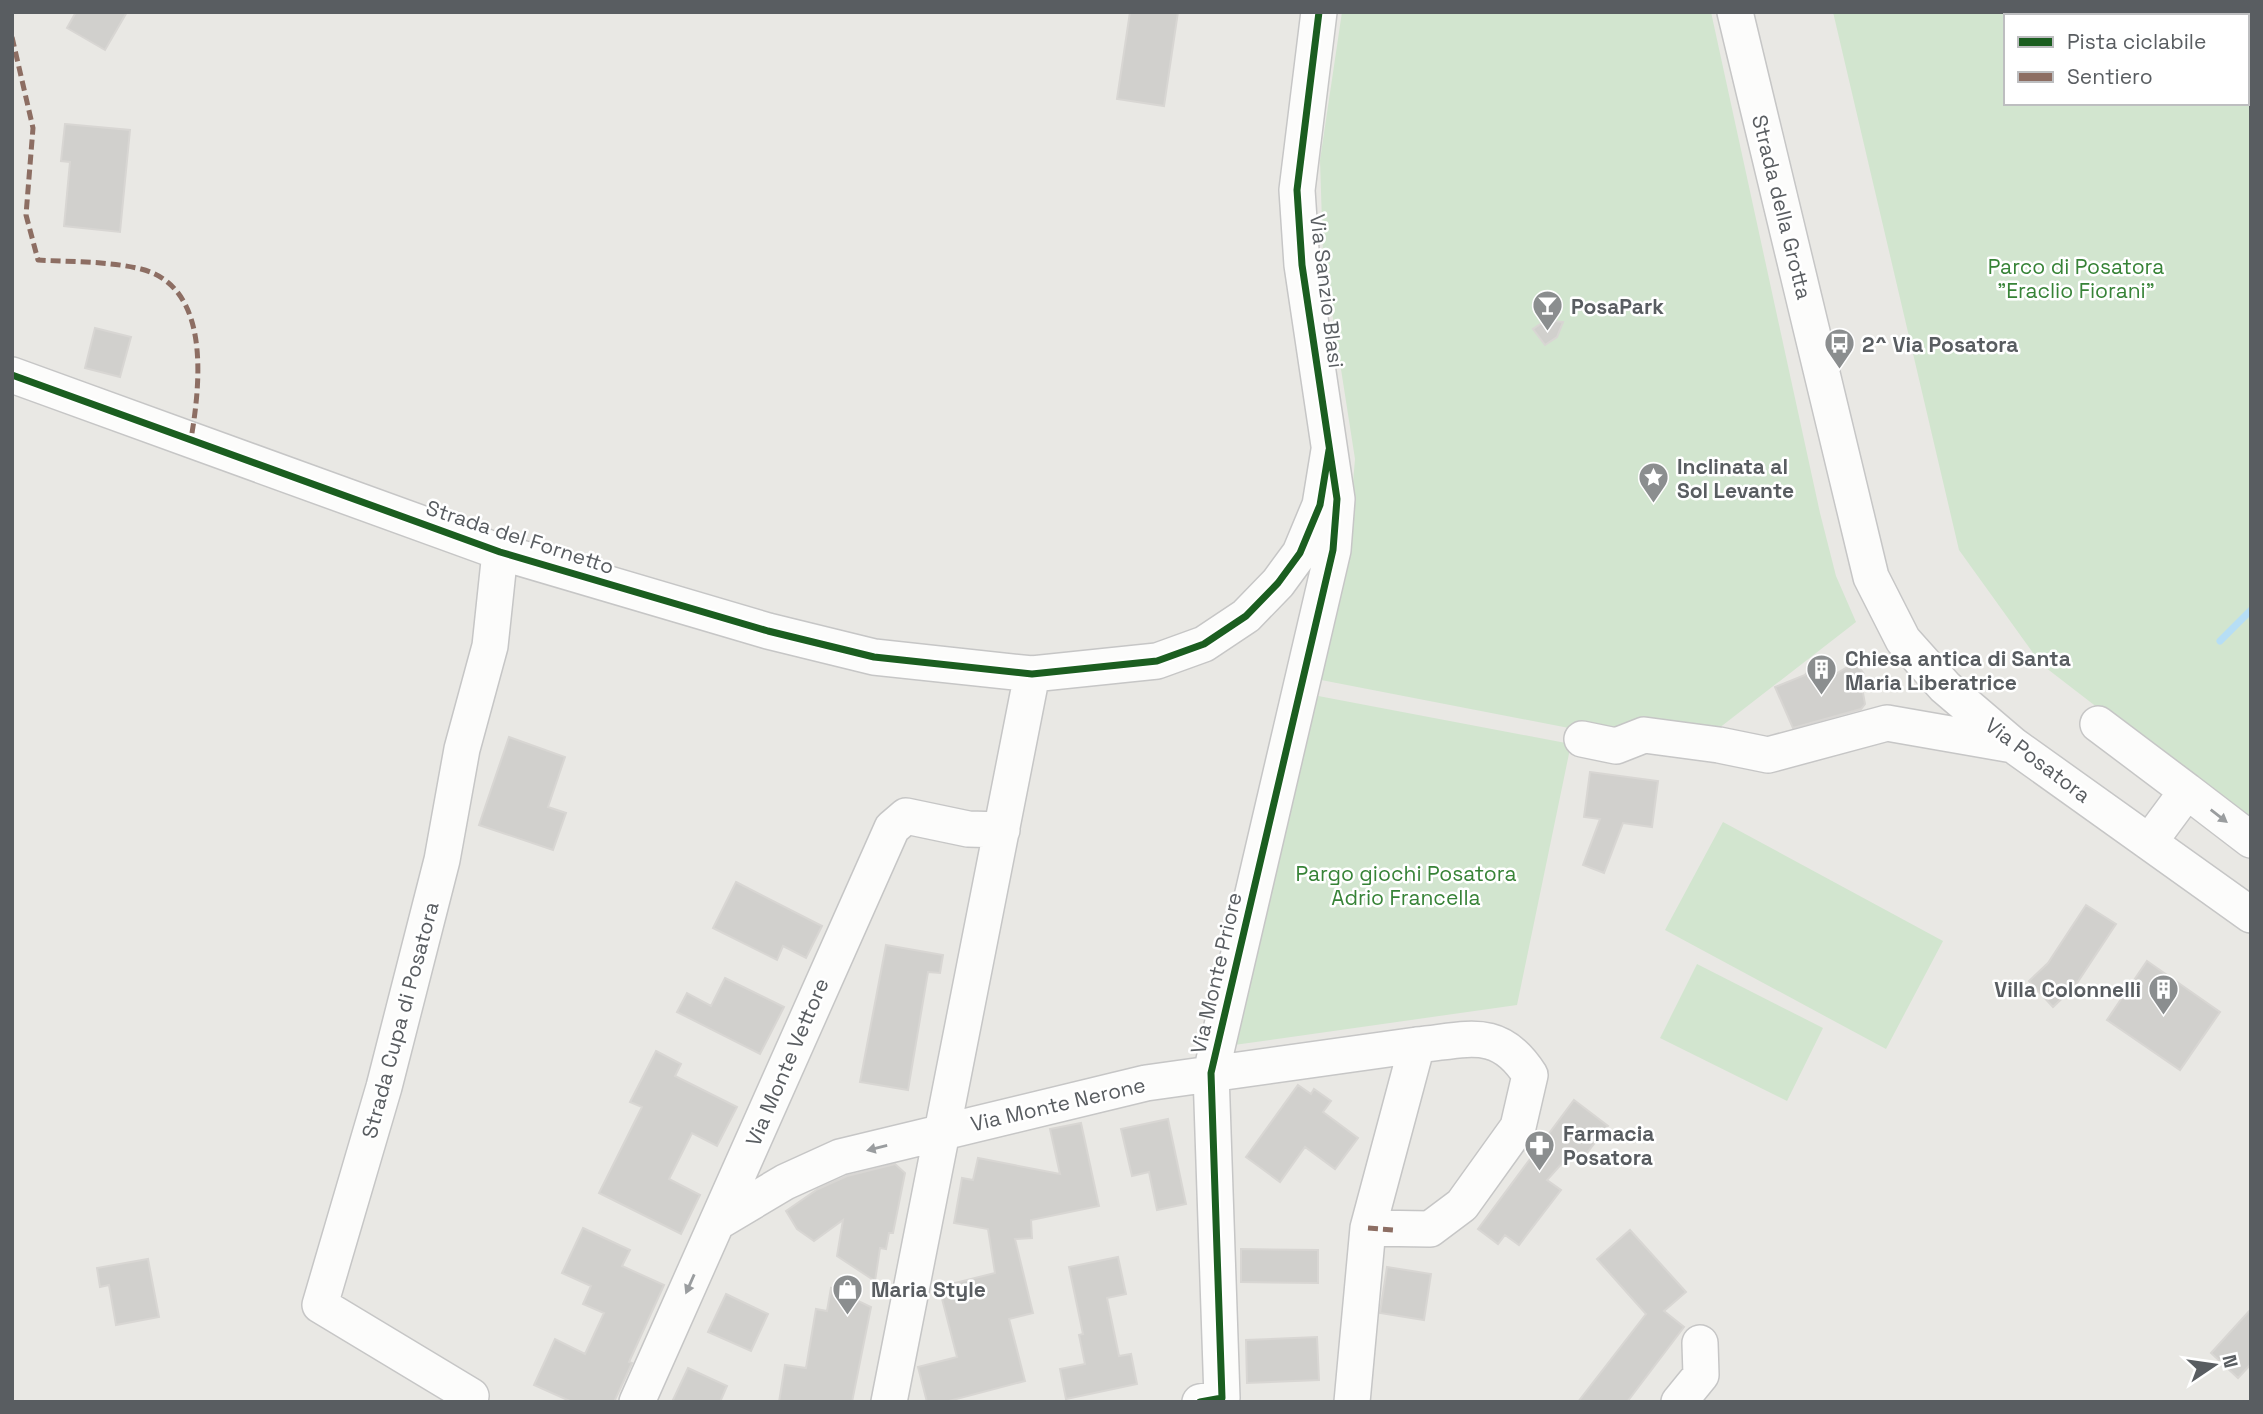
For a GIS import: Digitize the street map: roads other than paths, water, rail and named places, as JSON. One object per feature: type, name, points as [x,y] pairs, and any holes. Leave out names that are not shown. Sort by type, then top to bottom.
[{"type":"street","name":"Via Sanzio Blasi","points":[[1296,707],[1333,550],[1337,499],[1302,265],[1297,190],[1319,12]]},
{"type":"street","name":"Strada della Grotta","points":[[1735,12],[1829,401]]},
{"type":"street","name":"Strada del Fornetto","points":[[12,375],[500,552],[768,631],[874,657],[1032,674]]},
{"type":"street","name":"Via Posatora","points":[[1829,401],[1871,577],[1898,630],[1945,687],[2013,745],[2251,915]]},
{"type":"street","name":"Via Sanzio Blasi","points":[[1032,674],[1157,661],[1204,644],[1246,616],[1278,583],[1300,553],[1320,505],[1329,450]]},
{"type":"street","name":"Strada Cupa di Posatora","points":[[468,1402],[471,1395],[320,1305],[384,1087],[442,860],[462,749],[490,646],[500,552]]},
{"type":"street","points":[[889,1402],[1032,674]]},
{"type":"street","name":"Via Monte Priore","points":[[1222,1400],[1211,1073],[1296,707]]},
{"type":"street","points":[[1582,739],[1616,746],[1644,735],[1768,755],[1887,723],[2013,745]]},
{"type":"street","points":[[2098,724],[2251,840]]},
{"type":"street","points":[[2150,841],[2187,791]]},
{"type":"street","name":"Via Monte Vettore","points":[[637,1402],[892,828],[906,816],[968,829],[1002,830]]},
{"type":"street","name":"Via Monte Nerone","points":[[718,1222],[785,1182],[840,1157],[1146,1083],[1417,1045],[1488,1038],[1517,1055],[1530,1075],[1518,1127],[1462,1205],[1430,1229],[1381,1229]]},
{"type":"street","points":[[1352,1402],[1381,1229],[1417,1045]]},
{"type":"street","points":[[1679,1402],[1701,1375],[1700,1343]]},
{"type":"waterway","points":[[2220,641],[2251,610]]},
{"type":"place","name":"PosaPark","points":[[1548,333]]},
{"type":"place","name":"2^ Via Posatora","points":[[1839,371]]},
{"type":"place","name":"Inclinata al Sol Levante","points":[[1654,505]]},
{"type":"place","name":"Chiesa antica di Santa Maria Liberatrice","points":[[1822,697]]},
{"type":"place","name":"Villa Colonnelli","points":[[2164,1016]]},
{"type":"place","name":"Farmacia Posatora","points":[[1540,1172]]},
{"type":"place","name":"Maria Style","points":[[848,1316]]},
{"type":"park label","name":"Parco di Posatora \"Eraclio Fiorani\"","points":[[2076,278]]},
{"type":"park label","name":"Pargo giochi Posatora Adrio Francella","points":[[1406,885]]}]
